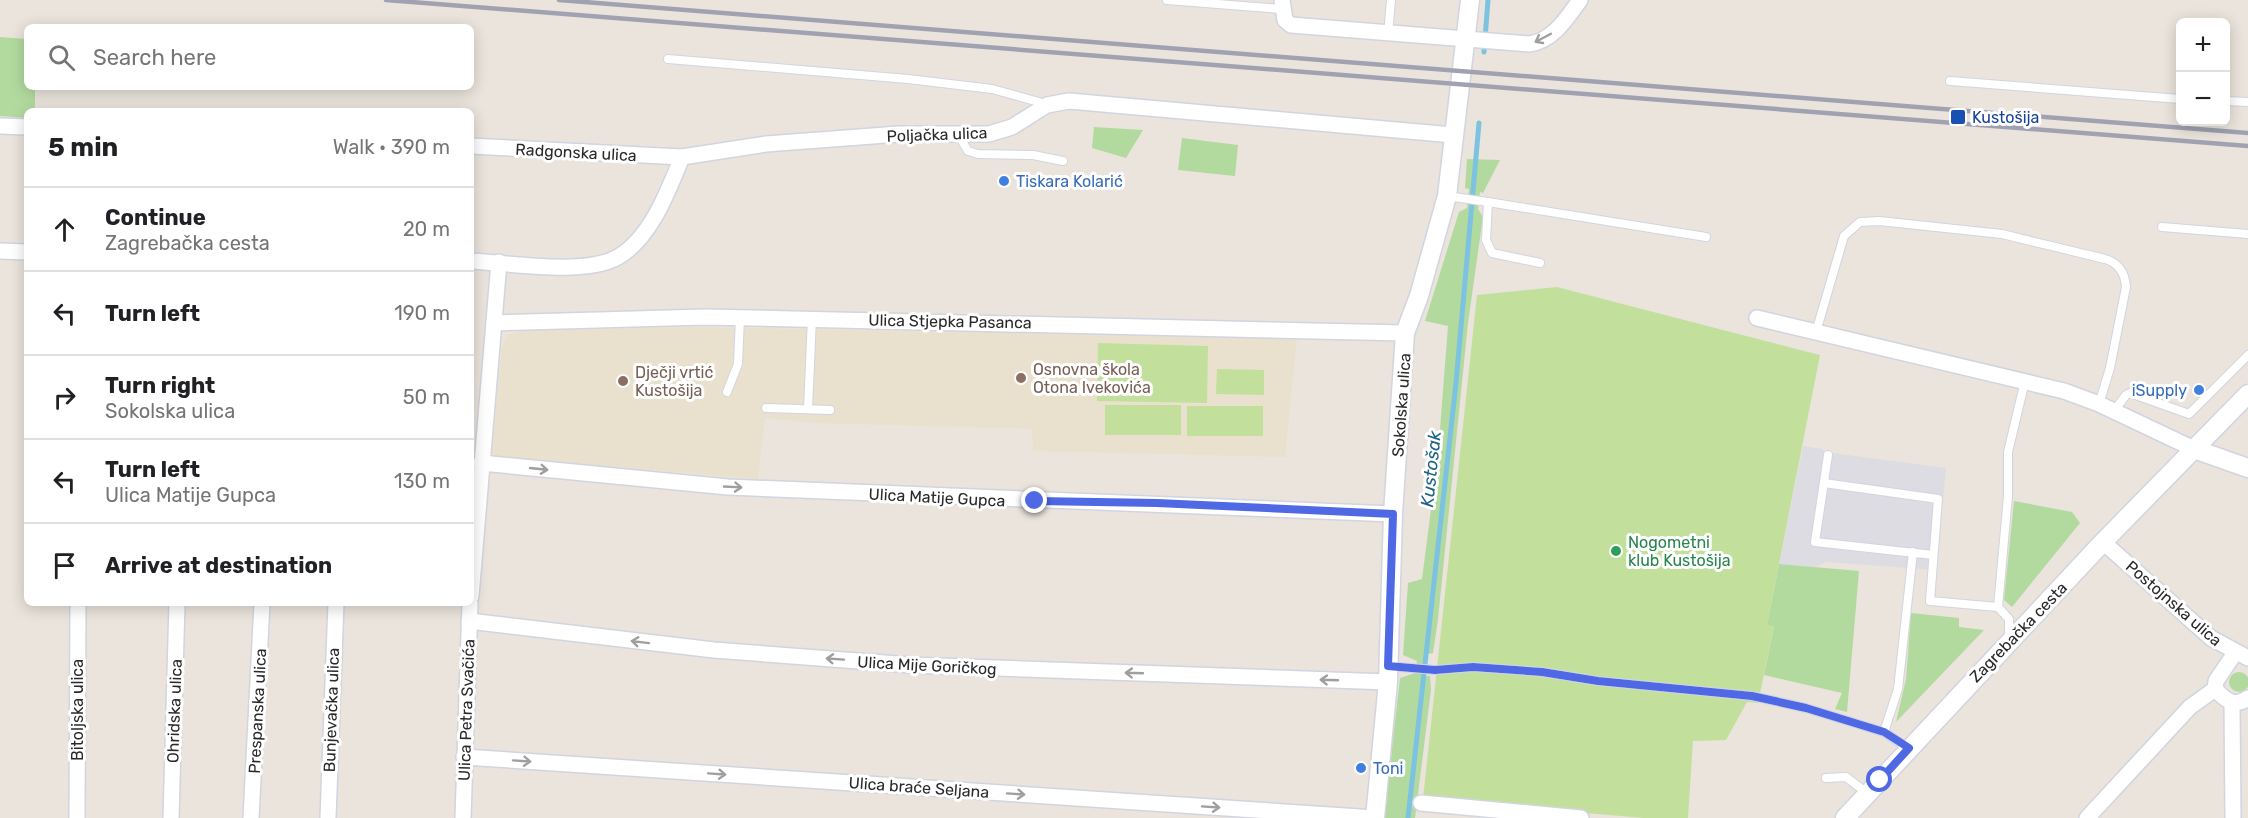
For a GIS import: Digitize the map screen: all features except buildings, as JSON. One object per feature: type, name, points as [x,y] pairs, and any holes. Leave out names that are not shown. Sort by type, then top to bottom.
[{"type":"street","name":"Sokolska ulica","points":[[1375,818],[1388,674],[1393,514],[1405,333],[1455,198],[1453,135],[1477,40],[1470,0]]},
{"type":"street","points":[[1281,4],[1285,20],[1292,25],[1529,44],[1539,41],[1559,28],[1580,0]]},
{"type":"street","name":"Poljačka ulica","points":[[682,157],[766,144],[899,135],[989,134],[1012,127],[1047,105],[1069,101],[1453,135]]},
{"type":"street","points":[[0,126],[24,127]]},
{"type":"street","name":"Radgonska ulica","points":[[474,146],[682,157]]},
{"type":"street","points":[[474,261],[521,265],[589,266],[617,258],[628,250],[650,222],[682,157]]},
{"type":"street","points":[[0,251],[24,252]]},
{"type":"street","points":[[474,556],[500,262]]},
{"type":"street","name":"Ulica Stjepka Pasanca","points":[[494,323],[740,317],[1405,333]]},
{"type":"street","points":[[1757,318],[2025,381],[2098,404],[2194,449],[2248,468]]},
{"type":"street","name":"Zagrebačka cesta","points":[[1845,818],[2103,542],[2248,394]]},
{"type":"street","name":"Ulica Matije Gupca","points":[[481,463],[728,487],[1393,514]]},
{"type":"street","name":"Postojnska ulica","points":[[2103,542],[2211,638],[2241,656]]},
{"type":"street","name":"Bitoljska ulica","points":[[77,818],[78,606]]},
{"type":"street","name":"Ohridska ulica","points":[[171,818],[177,606]]},
{"type":"street","name":"Prespanska ulica","points":[[251,818],[262,606]]},
{"type":"street","name":"Bunjevačka ulica","points":[[328,818],[336,606]]},
{"type":"street","name":"Ulica Petra Svačića","points":[[463,818],[471,606]]},
{"type":"street","name":"Ulica Mije Goričkog","points":[[469,621],[714,651],[899,664],[1388,674]]},
{"type":"street","points":[[2087,818],[2190,707],[2215,688],[2216,681],[2241,656]]},
{"type":"street","points":[[2215,688],[2232,703],[2238,704],[2248,698]]},
{"type":"street","points":[[2232,703],[2233,818]]},
{"type":"street","name":"Ulica braće Seljana","points":[[464,757],[1375,818]]},
{"type":"street","points":[[1421,803],[1581,818]]},
{"type":"lane","points":[[1167,0],[1281,4]]},
{"type":"lane","points":[[1388,34],[1391,0]]},
{"type":"lane","points":[[668,59],[929,81],[992,89],[1047,105]]},
{"type":"lane","points":[[1950,81],[2176,99]]},
{"type":"lane","points":[[2230,101],[2248,102]]},
{"type":"lane","points":[[959,136],[968,151],[978,154],[1033,155],[1063,161]]},
{"type":"lane","points":[[1455,198],[1706,237]]},
{"type":"lane","points":[[1486,201],[1486,240],[1492,253],[1540,263]]},
{"type":"lane","points":[[1816,332],[1844,236],[1860,222],[1879,221],[2002,234],[2105,259],[2120,267],[2126,280],[2126,287],[2110,368],[2098,404]]},
{"type":"lane","points":[[2162,227],[2248,234]]},
{"type":"lane","points":[[726,392],[738,364],[740,317]]},
{"type":"lane","points":[[808,409],[812,318]]},
{"type":"lane","points":[[2114,411],[2130,393],[2189,414],[2248,355]]},
{"type":"lane","points":[[1998,607],[2008,496],[2008,452],[2025,381]]},
{"type":"lane","points":[[766,408],[830,410]]},
{"type":"lane","points":[[1828,455],[1815,542],[1934,555]]},
{"type":"lane","points":[[1824,483],[1938,499],[1930,601],[1998,607],[2009,619],[2009,645]]},
{"type":"lane","points":[[1884,732],[1898,688],[1913,552]]},
{"type":"lane","points":[[1388,674],[1412,668],[1431,670],[1473,667],[1542,672],[1598,681],[1752,696],[1806,708],[1884,732],[1909,748]]},
{"type":"lane","points":[[1826,778],[1846,777],[1868,794]]},
{"type":"shaded area","name":"Osnovna škola Otona Ivekovića","points":[[694,327],[1297,338],[1285,457],[1033,451],[1032,429],[814,423],[765,418],[758,479],[499,457],[491,453],[502,349],[507,335],[521,331]]},
{"type":"shaded area","points":[[1803,446],[1822,449],[1825,452],[1946,468],[1936,570],[1826,562],[1816,567],[1779,564]]},
{"type":"green space","points":[[0,37],[24,39],[24,90],[35,90],[35,108],[24,108],[24,118],[0,116]]},
{"type":"green space","points":[[1094,127],[1143,130],[1126,158],[1092,148]]},
{"type":"green space","points":[[1182,138],[1238,145],[1235,176],[1178,170]]},
{"type":"green space","points":[[1467,159],[1500,160],[1483,193],[1480,192],[1478,209],[1483,217],[1468,323],[1438,619],[1433,653],[1428,654],[1425,676],[1430,676],[1431,690],[1415,818],[1384,818],[1400,678],[1415,673],[1417,661],[1403,655],[1408,583],[1422,579],[1438,455],[1448,326],[1425,321],[1459,212],[1467,208],[1469,189],[1465,188]]},
{"type":"green space","name":"Nogometni klub Kustošija","points":[[1557,287],[1820,355],[1767,625],[1774,627],[1758,703],[1747,702],[1726,740],[1693,741],[1688,818],[1644,818],[1423,799],[1477,295]]},
{"type":"green space","points":[[1098,343],[1208,346],[1207,403],[1097,401]]},
{"type":"green space","points":[[1217,369],[1264,370],[1264,395],[1216,394]]},
{"type":"green space","points":[[1105,405],[1181,405],[1181,435],[1105,435]]},
{"type":"green space","points":[[1187,406],[1263,406],[1263,436],[1187,436]]},
{"type":"green space","points":[[2014,501],[2072,512],[2080,523],[2012,607],[2004,600]]},
{"type":"green space","points":[[1779,564],[1859,571],[1847,712],[1835,709],[1842,693],[1764,675],[1774,627],[1767,625]]},
{"type":"green space","points":[[1911,613],[1959,618],[1959,627],[1984,630],[1896,722],[1906,679]]},
{"type":"green space","points":[[2239,672],[2246,675],[2249,682],[2246,689],[2239,692],[2232,689],[2229,682],[2232,675]]},
{"type":"waterway","name":"Kustošak","points":[[1484,52],[1488,0]]},
{"type":"waterway","name":"Kustošak","points":[[1408,818],[1456,383],[1479,123]]},
{"type":"railway","points":[[386,0],[2248,146]]},
{"type":"railway","points":[[559,0],[2248,133]]},
{"type":"place","name":"Kustošija","points":[[1958,117]]},
{"type":"place","name":"Tiskara Kolarić","points":[[1004,181]]},
{"type":"place","name":"Osnovna škola Otona Ivekovića","points":[[1021,378]]},
{"type":"place","name":"Dječji vrtić Kustošija","points":[[623,381]]},
{"type":"place","name":"iSupply","points":[[2199,390]]},
{"type":"place","name":"Nogometni klub Kustošija","points":[[1616,551]]},
{"type":"place","name":"Toni","points":[[1361,768]]},
{"type":"route","points":[[1035,501],[1157,503],[1393,514],[1388,666],[1435,670],[1473,667],[1542,672],[1598,681],[1752,696],[1806,708],[1884,732],[1909,748],[1880,780]]}]
